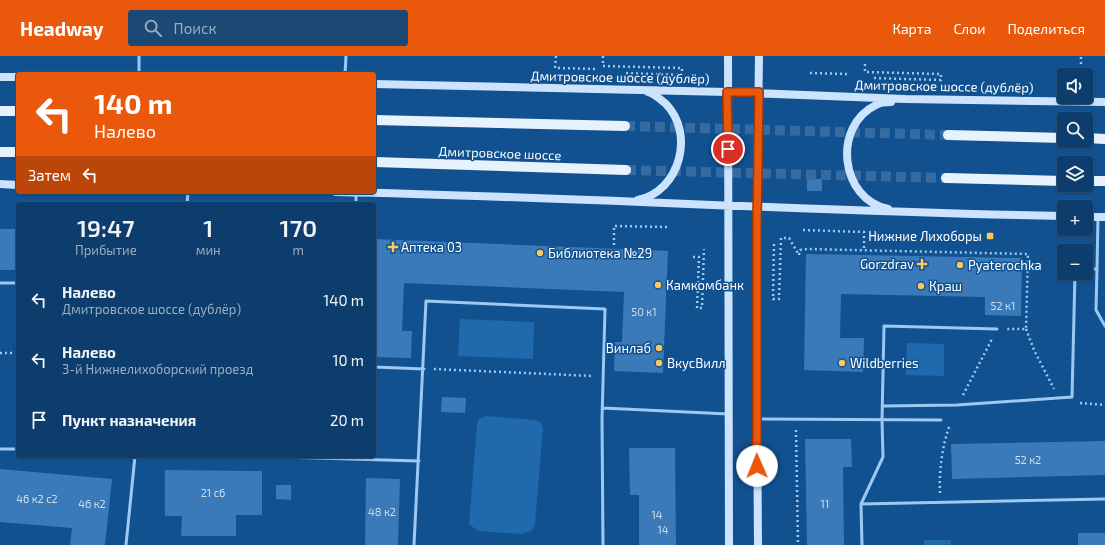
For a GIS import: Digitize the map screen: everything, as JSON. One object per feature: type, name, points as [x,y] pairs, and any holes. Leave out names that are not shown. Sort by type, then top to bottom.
[{"type":"main road","points":[[728,56],[727,92],[730,414],[729,545]]},
{"type":"main road","points":[[758,545],[756,419],[759,56]]},
{"type":"main road","points":[[0,77],[16,77]]},
{"type":"main road","name":"Дмитровское шоссе (дублёр)","points":[[376,84],[759,92],[906,99],[1105,102]]},
{"type":"main road","points":[[631,201],[643,199],[661,189],[674,173],[681,154],[682,144],[678,124],[668,106],[652,93],[637,90]]},
{"type":"main road","points":[[902,212],[882,208],[869,201],[858,190],[849,172],[846,153],[855,124],[868,109],[877,104],[906,99]]},
{"type":"main road","points":[[0,111],[16,111]]},
{"type":"main road","points":[[376,120],[625,126]]},
{"type":"main road","points":[[948,135],[1057,138]]},
{"type":"main road","points":[[1093,138],[1105,139]]},
{"type":"main road","points":[[0,152],[16,152]]},
{"type":"main road","name":"Дмитровское шоссе","points":[[376,162],[626,170]]},
{"type":"main road","points":[[946,178],[1057,181]]},
{"type":"main road","points":[[1093,181],[1105,181]]},
{"type":"main road","points":[[0,184],[16,185]]},
{"type":"main road","points":[[376,193],[902,212],[1057,216]]},
{"type":"lane","points":[[139,56],[139,72]]},
{"type":"lane","points":[[345,72],[346,56]]},
{"type":"lane","points":[[1101,217],[1097,269],[1096,310],[1105,326]]},
{"type":"lane","points":[[883,406],[957,405],[1072,397],[1075,280]]},
{"type":"lane","points":[[0,283],[16,283]]},
{"type":"lane","points":[[414,545],[424,369],[426,301],[605,309],[603,377],[603,545]]},
{"type":"lane","points":[[862,545],[861,504],[883,458],[882,420],[884,326],[997,328]]},
{"type":"lane","points":[[376,366],[424,369]]},
{"type":"lane","points":[[603,408],[730,414]]},
{"type":"lane","points":[[756,419],[941,420]]},
{"type":"lane","points":[[0,449],[16,449]]},
{"type":"lane","points":[[126,545],[134,458]]},
{"type":"lane","points":[[314,458],[419,461]]},
{"type":"lane","points":[[861,504],[1105,499]]},
{"type":"path","points":[[556,56],[555,68],[596,69]]},
{"type":"path","points":[[603,56],[603,66],[682,68],[682,75],[624,73]]},
{"type":"path","points":[[1081,56],[1081,68]]},
{"type":"path","points":[[865,64],[865,72],[941,74],[941,80],[872,78]]},
{"type":"path","points":[[810,73],[847,74]]},
{"type":"path","points":[[614,245],[614,226],[668,228]]},
{"type":"path","points":[[803,230],[864,232],[864,250]]},
{"type":"path","points":[[774,244],[773,299],[779,299],[781,238],[789,238],[799,255],[800,250],[807,248],[1028,254],[1026,329],[1034,350],[1058,395]]},
{"type":"path","points":[[693,257],[699,257],[697,308],[702,308],[704,249]]},
{"type":"path","points":[[997,328],[1026,329]]},
{"type":"path","points":[[0,353],[16,353]]},
{"type":"path","points":[[424,369],[603,377]]},
{"type":"path","points":[[1077,403],[1105,407]]},
{"type":"path","points":[[796,419],[798,545]]},
{"type":"shaded area","points":[[460,319],[534,322],[533,359],[458,356]]},
{"type":"shaded area","points":[[907,343],[944,344],[944,376],[906,375]]},
{"type":"shaded area","points":[[487,416],[536,420],[541,423],[543,428],[535,524],[531,531],[521,534],[479,531],[469,524],[477,424],[479,419]]},
{"type":"shaded area","points":[[924,540],[951,540],[951,545],[924,545]]},
{"type":"building","points":[[807,179],[822,179],[822,191],[807,191]]},
{"type":"building","points":[[0,229],[16,229],[16,270],[0,270]]},
{"type":"building","points":[[376,239],[668,251],[663,373],[614,371],[615,342],[622,342],[624,292],[404,283],[402,331],[412,331],[411,358],[376,357]]},
{"type":"building","points":[[806,254],[1022,258],[1021,316],[985,315],[985,297],[841,294],[840,338],[864,338],[863,372],[804,370]]},
{"type":"building","points":[[442,397],[466,398],[465,413],[441,412]]},
{"type":"building","points":[[805,439],[851,439],[852,467],[843,467],[844,545],[807,545]]},
{"type":"building","points":[[1105,441],[1105,475],[952,479],[951,444]]},
{"type":"building","points":[[629,448],[675,448],[676,545],[639,545],[639,495],[630,495]]},
{"type":"building","points":[[0,469],[112,479],[105,545],[70,545],[72,528],[0,522]]},
{"type":"building","points":[[165,470],[262,471],[262,515],[236,515],[236,536],[181,536],[182,516],[165,516]]},
{"type":"building","points":[[366,478],[400,479],[398,545],[365,545]]},
{"type":"building","points":[[276,485],[291,485],[291,500],[276,499]]},
{"type":"building","points":[[1078,533],[1105,533],[1105,545],[1078,545]]},
{"type":"tunnel","points":[[625,126],[948,135]]},
{"type":"tunnel","points":[[626,170],[946,178]]},
{"type":"place","name":"Нижние Лихоборы","points":[[990,236]]},
{"type":"place","name":"Аптека 03","points":[[393,247]]},
{"type":"place","name":"Библиотека №29","points":[[540,253]]},
{"type":"place","name":"Gorzdrav","points":[[922,264]]},
{"type":"place","name":"Pyaterochka","points":[[960,265]]},
{"type":"place","name":"Камкомбанк","points":[[658,285]]},
{"type":"place","name":"Краш","points":[[921,286]]},
{"type":"place","name":"Винлаб","points":[[659,348]]},
{"type":"place","name":"ВкусВилл","points":[[659,363]]},
{"type":"place","name":"Wildberries","points":[[842,363]]},
{"type":"route","points":[[728,149],[727,92],[759,92],[757,222],[757,466]]}]
